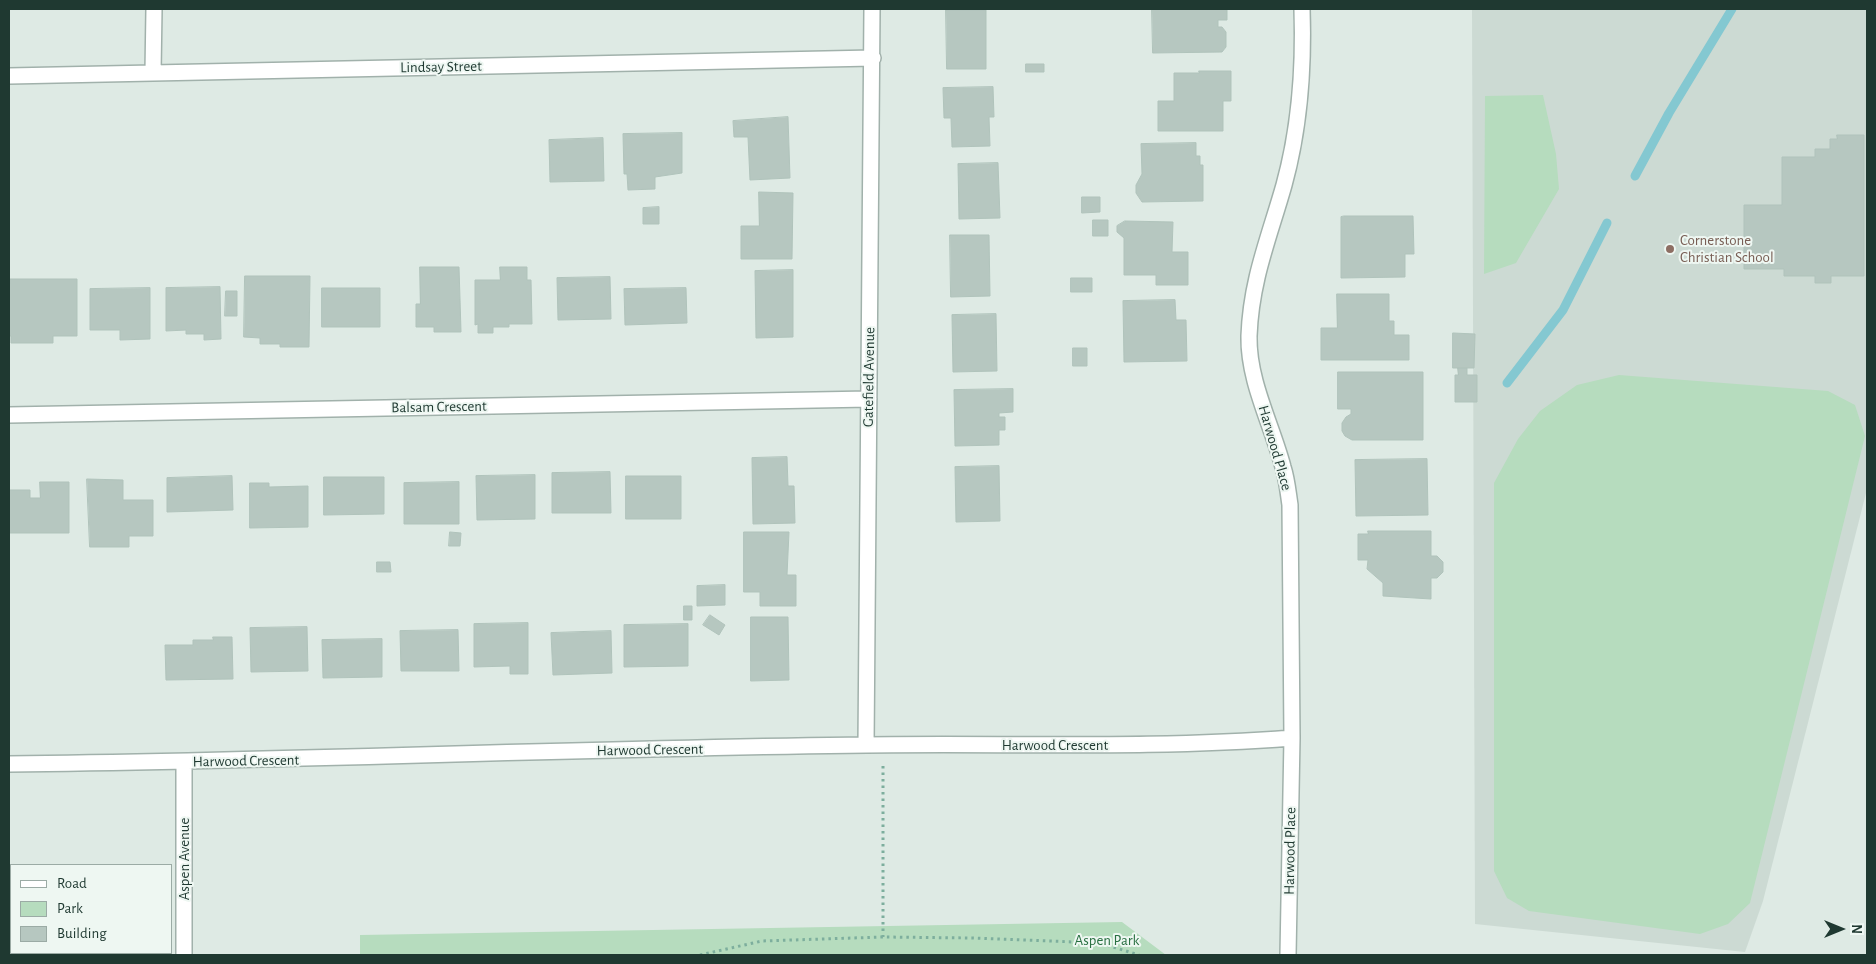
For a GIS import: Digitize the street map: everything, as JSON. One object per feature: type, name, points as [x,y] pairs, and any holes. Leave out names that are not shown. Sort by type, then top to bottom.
[{"type":"street","points":[[153,72],[154,9]]},
{"type":"street","name":"Gatefield Avenue","points":[[866,745],[872,9]]},
{"type":"street","name":"Harwood Place","points":[[1288,955],[1292,738],[1290,505],[1284,469],[1254,379],[1249,339],[1251,304],[1258,268],[1284,184],[1298,118],[1303,65],[1302,9]]},
{"type":"street","name":"Lindsay Street","points":[[9,76],[873,58]]},
{"type":"street","name":"Balsam Crescent","points":[[9,415],[869,399]]},
{"type":"street","name":"Harwood Crescent","points":[[9,764],[184,762],[866,745],[1102,745],[1243,742],[1292,738]]},
{"type":"street","name":"Aspen Avenue","points":[[184,762],[184,955]]},
{"type":"path","points":[[883,745],[883,937]]},
{"type":"path","points":[[700,955],[762,941],[883,937],[1100,943],[1139,955]]},
{"type":"shaded area","name":"Cornerstone Christian School","points":[[1472,9],[1867,9],[1867,489],[1763,901],[1745,952],[1475,924]]},
{"type":"green space","points":[[1543,95],[1556,154],[1559,189],[1516,263],[1484,274],[1485,96]]},
{"type":"green space","points":[[1619,375],[1828,391],[1855,405],[1865,436],[1750,903],[1728,924],[1700,934],[1529,911],[1507,898],[1494,871],[1494,483],[1518,439],[1540,411],[1577,385]]},
{"type":"green space","name":"Aspen Park","points":[[1122,922],[1166,955],[360,955],[360,935]]},
{"type":"building","points":[[1152,9],[1227,9],[1227,20],[1218,20],[1218,27],[1222,27],[1226,32],[1226,47],[1222,52],[1153,53]]},
{"type":"building","points":[[946,10],[986,10],[986,69],[947,69]]},
{"type":"building","points":[[1026,64],[1044,64],[1044,72],[1026,72]]},
{"type":"building","points":[[1199,71],[1231,71],[1231,101],[1223,101],[1223,131],[1158,131],[1158,101],[1174,101],[1174,73],[1199,73]]},
{"type":"building","points":[[993,87],[994,117],[989,117],[990,146],[952,147],[951,118],[944,118],[943,88]]},
{"type":"building","points":[[788,117],[790,178],[750,180],[748,137],[734,137],[733,121]]},
{"type":"building","points":[[682,133],[682,173],[655,177],[655,189],[628,190],[627,174],[624,174],[623,134]]},
{"type":"building","points":[[1837,135],[1864,135],[1864,276],[1831,276],[1831,283],[1815,283],[1815,276],[1784,276],[1784,269],[1744,269],[1744,205],[1782,205],[1782,157],[1815,157],[1815,149],[1830,149],[1830,139],[1837,139]]},
{"type":"building","points":[[603,138],[604,181],[550,182],[549,140]]},
{"type":"building","points":[[1196,143],[1196,156],[1200,156],[1200,165],[1203,165],[1203,201],[1142,202],[1136,193],[1136,185],[1142,174],[1141,144]]},
{"type":"building","points":[[998,163],[1000,218],[959,219],[958,164]]},
{"type":"building","points":[[759,192],[793,193],[792,259],[741,259],[741,226],[759,226]]},
{"type":"building","points":[[1082,197],[1100,197],[1100,212],[1082,213]]},
{"type":"building","points":[[659,207],[659,224],[643,224],[643,208]]},
{"type":"building","points":[[1413,216],[1414,254],[1405,254],[1405,277],[1341,278],[1341,217]]},
{"type":"building","points":[[1093,220],[1108,220],[1108,236],[1093,236]]},
{"type":"building","points":[[1125,221],[1173,222],[1172,252],[1188,252],[1188,285],[1156,285],[1156,275],[1124,275],[1124,238],[1117,232],[1117,226]]},
{"type":"building","points":[[950,235],[989,235],[990,296],[951,297]]},
{"type":"building","points":[[420,267],[459,267],[461,332],[434,332],[434,327],[416,327],[416,304],[420,304]]},
{"type":"building","points":[[500,267],[527,267],[527,280],[531,280],[532,324],[509,324],[509,327],[493,327],[493,333],[478,333],[478,324],[475,325],[475,280],[500,280]]},
{"type":"building","points":[[793,270],[793,337],[756,338],[755,271]]},
{"type":"building","points":[[245,276],[310,276],[309,347],[280,347],[280,344],[260,344],[260,338],[244,337]]},
{"type":"building","points":[[610,277],[611,319],[558,320],[557,278]]},
{"type":"building","points":[[1071,278],[1092,278],[1092,292],[1071,292]]},
{"type":"building","points":[[10,279],[77,279],[77,336],[53,336],[53,343],[11,343],[11,336],[9,336]]},
{"type":"building","points":[[220,287],[221,339],[204,340],[204,334],[186,334],[186,330],[166,331],[166,288]]},
{"type":"building","points":[[150,288],[150,339],[120,340],[120,330],[90,330],[90,289]]},
{"type":"building","points":[[322,288],[380,288],[380,327],[322,327]]},
{"type":"building","points":[[686,288],[687,323],[625,325],[624,289]]},
{"type":"building","points":[[226,291],[237,291],[237,316],[225,316]]},
{"type":"building","points":[[1337,294],[1389,294],[1389,321],[1394,321],[1394,335],[1409,335],[1409,360],[1321,360],[1321,328],[1337,328]]},
{"type":"building","points":[[1175,300],[1176,320],[1186,320],[1187,361],[1124,362],[1123,301]]},
{"type":"building","points":[[996,314],[997,371],[953,372],[952,315]]},
{"type":"building","points":[[1453,333],[1475,334],[1474,368],[1453,368]]},
{"type":"building","points":[[1073,348],[1087,348],[1087,366],[1073,366]]},
{"type":"building","points":[[1458,368],[1467,368],[1467,375],[1477,375],[1477,402],[1455,402],[1455,375],[1458,375]]},
{"type":"building","points":[[1338,372],[1423,372],[1423,440],[1352,440],[1345,436],[1342,431],[1342,423],[1351,414],[1351,409],[1338,409]]},
{"type":"building","points":[[1013,389],[1013,412],[999,413],[999,417],[1005,417],[1005,430],[999,430],[999,445],[955,446],[954,390]]},
{"type":"building","points":[[787,457],[788,486],[794,486],[795,523],[753,524],[752,458]]},
{"type":"building","points":[[1427,459],[1428,515],[1356,516],[1355,460]]},
{"type":"building","points":[[999,466],[1000,521],[956,522],[955,467]]},
{"type":"building","points":[[610,472],[611,513],[552,513],[552,473]]},
{"type":"building","points":[[535,475],[535,519],[477,520],[476,476]]},
{"type":"building","points":[[232,476],[233,510],[167,512],[167,478]]},
{"type":"building","points":[[626,476],[681,476],[681,519],[626,519]]},
{"type":"building","points":[[324,477],[384,477],[384,514],[324,515]]},
{"type":"building","points":[[87,479],[123,480],[123,500],[153,500],[153,536],[129,536],[129,547],[90,547]]},
{"type":"building","points":[[40,482],[69,482],[69,533],[9,533],[9,490],[30,490],[30,498],[40,498]]},
{"type":"building","points":[[459,482],[459,524],[404,524],[404,483]]},
{"type":"building","points":[[250,483],[269,483],[269,487],[308,486],[308,527],[250,528]]},
{"type":"building","points":[[1368,531],[1431,531],[1431,556],[1437,556],[1443,562],[1443,572],[1437,578],[1431,578],[1431,599],[1383,596],[1383,583],[1367,569],[1368,560],[1358,560],[1358,534],[1368,534]]},
{"type":"building","points":[[450,532],[461,533],[460,546],[449,546]]},
{"type":"building","points":[[744,532],[789,532],[787,575],[796,575],[796,606],[760,606],[760,592],[744,592]]},
{"type":"building","points":[[377,562],[390,562],[391,572],[377,572]]},
{"type":"building","points":[[725,585],[725,605],[697,606],[697,586]]},
{"type":"building","points":[[684,606],[692,606],[692,620],[684,620]]},
{"type":"building","points":[[710,615],[725,625],[719,635],[703,625]]},
{"type":"building","points":[[751,617],[788,617],[789,680],[751,681]]},
{"type":"building","points":[[528,623],[528,674],[510,674],[510,666],[474,667],[474,624]]},
{"type":"building","points":[[688,624],[688,666],[624,667],[624,625]]},
{"type":"building","points":[[307,627],[308,671],[251,672],[250,628]]},
{"type":"building","points":[[458,630],[459,671],[401,671],[400,631]]},
{"type":"building","points":[[611,631],[612,673],[553,675],[551,633]]},
{"type":"building","points":[[213,637],[232,637],[233,679],[166,680],[165,645],[193,645],[193,640],[213,640]]},
{"type":"building","points":[[382,639],[382,677],[323,678],[322,640]]},
{"type":"waterway","points":[[1635,176],[1669,113],[1732,9]]},
{"type":"waterway","points":[[1507,383],[1563,310],[1607,223]]},
{"type":"place","name":"Cornerstone Christian School","points":[[1670,249]]}]
